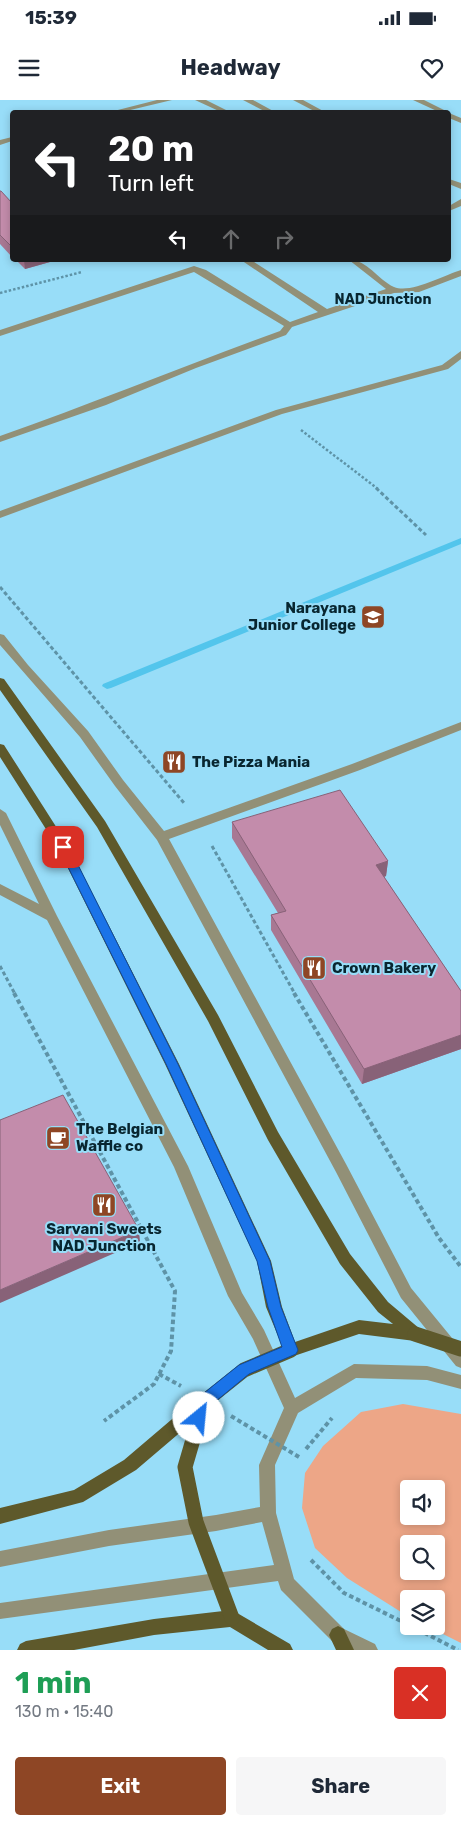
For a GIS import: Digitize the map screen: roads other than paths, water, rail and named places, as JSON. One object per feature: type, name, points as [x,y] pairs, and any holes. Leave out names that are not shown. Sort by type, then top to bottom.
[{"type":"main road","points":[[0,682],[102,824],[213,1019],[273,1136],[345,1259],[383,1307],[415,1334]]},
{"type":"main road","points":[[0,748],[63,847],[172,1064],[264,1261],[274,1307],[291,1350]]},
{"type":"main road","points":[[0,1516],[76,1497],[130,1465],[244,1370],[291,1350],[360,1327],[415,1334],[461,1349]]},
{"type":"main road","points":[[204,1402],[185,1467],[196,1522],[232,1618],[284,1650]]},
{"type":"main road","points":[[26,1650],[154,1627],[232,1618]]},
{"type":"street","points":[[123,110],[168,100]]},
{"type":"street","points":[[199,100],[222,110]]},
{"type":"street","points":[[247,100],[267,110]]},
{"type":"street","points":[[297,100],[317,110]]},
{"type":"street","points":[[417,100],[440,110]]},
{"type":"street","points":[[248,262],[326,313]]},
{"type":"street","points":[[356,262],[393,290]]},
{"type":"street","points":[[0,333],[194,269],[203,272],[289,325]]},
{"type":"street","points":[[1,436],[103,403],[193,366],[283,333],[289,325],[393,290],[419,289],[461,273]]},
{"type":"street","points":[[444,367],[461,354]]},
{"type":"street","points":[[0,515],[279,412],[461,362]]},
{"type":"street","points":[[444,367],[461,367]]},
{"type":"street","points":[[0,638],[24,668],[84,734],[162,838],[341,1168],[406,1293],[461,1361]]},
{"type":"street","points":[[162,838],[461,726]]},
{"type":"street","points":[[0,814],[181,1166],[236,1296],[259,1335],[292,1408]]},
{"type":"street","points":[[0,889],[51,916]]},
{"type":"street","points":[[369,1650],[342,1642],[287,1584],[268,1513],[267,1465],[292,1408],[354,1371],[427,1373],[461,1382]]},
{"type":"street","points":[[0,1559],[109,1538],[216,1523],[268,1513]]},
{"type":"street","points":[[0,1611],[283,1572]]},
{"type":"waterway","points":[[107,686],[461,541]]},
{"type":"place","name":"Narayana Junior College","points":[[373,617]]},
{"type":"place","name":"The Pizza Mania","points":[[174,762]]},
{"type":"place","name":"Crown Bakery","points":[[314,968]]},
{"type":"place","name":"The Belgian Waffle co","points":[[58,1138]]},
{"type":"place","name":"Sarvani Sweets NAD Junction","points":[[104,1205]]},
{"type":"district","name":"NAD Junction","points":[[383,299]]}]
